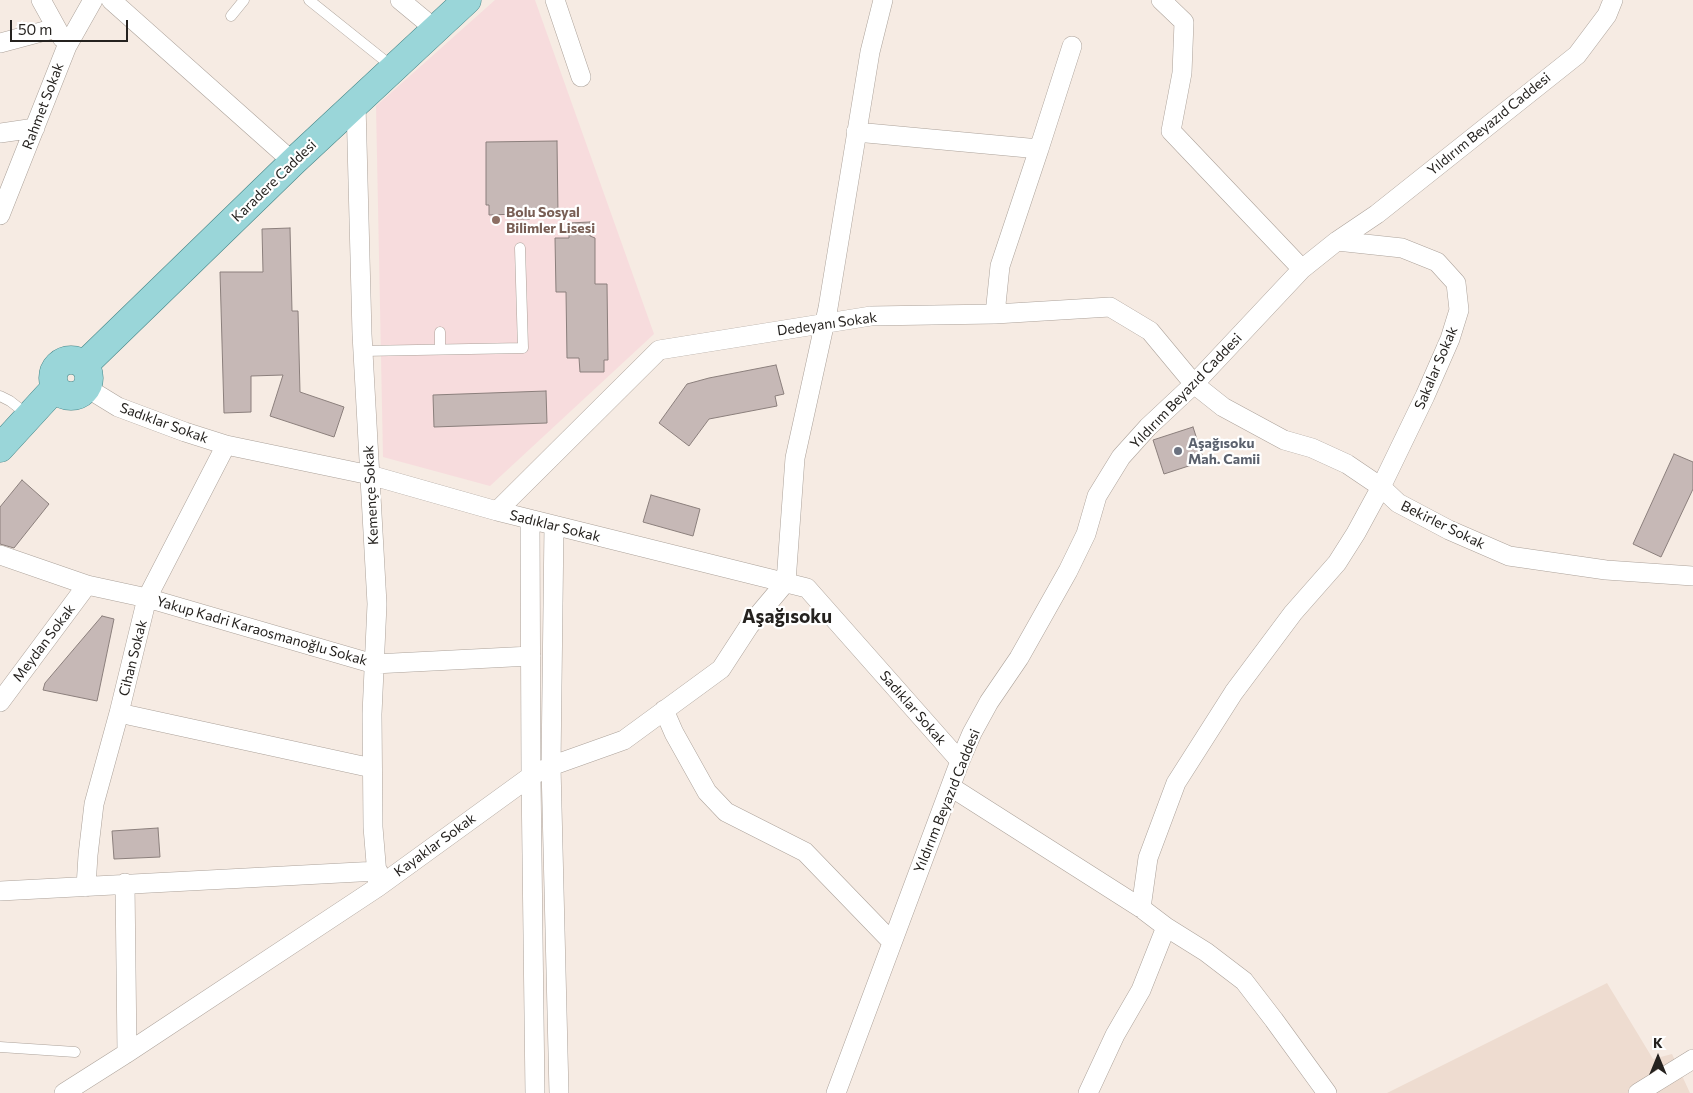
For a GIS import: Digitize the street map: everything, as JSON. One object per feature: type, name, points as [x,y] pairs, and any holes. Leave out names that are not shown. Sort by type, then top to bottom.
[{"type":"main road","name":"Karadere Caddesi","points":[[85,376],[293,162],[468,0]]},
{"type":"main road","points":[[0,448],[55,388],[52,375],[59,364],[72,360],[85,376]]},
{"type":"street","points":[[41,0],[67,46]]},
{"type":"street","name":"Rahmet Sokak","points":[[0,215],[67,46],[93,0]]},
{"type":"street","points":[[111,0],[293,162]]},
{"type":"street","points":[[400,0],[435,29]]},
{"type":"street","points":[[555,0],[581,77]]},
{"type":"street","points":[[786,582],[796,458],[824,323],[870,52],[883,0]]},
{"type":"street","points":[[1161,0],[1184,22],[1182,73],[1171,131],[1302,269]]},
{"type":"street","name":"Yıldırım Beyazıd Caddesi","points":[[836,1093],[972,733],[989,702],[1019,658],[1068,571],[1086,534],[1097,496],[1121,457],[1148,426],[1194,384],[1302,269],[1377,214],[1577,55],[1607,14],[1613,0]]},
{"type":"street","points":[[0,43],[56,28]]},
{"type":"street","points":[[995,314],[1000,266],[1072,46]]},
{"type":"street","name":"Kemençe Sokak","points":[[356,104],[363,351],[377,604],[372,714],[372,768],[373,827],[378,879]]},
{"type":"street","points":[[0,133],[35,128]]},
{"type":"street","points":[[856,132],[1039,149]]},
{"type":"street","name":"Sakalar Sokak","points":[[1141,908],[1148,858],[1176,783],[1234,692],[1293,613],[1337,563],[1356,533],[1425,396],[1450,339],[1459,310],[1456,283],[1437,262],[1402,248],[1337,242]]},
{"type":"street","name":"Dedeyanı Sokak","points":[[497,511],[659,350],[871,316],[995,314],[1110,307],[1150,331],[1194,384]]},
{"type":"street","name":"Sadıklar Sokak","points":[[85,376],[118,407],[226,445],[370,475],[497,511],[807,588],[960,761]]},
{"type":"street","name":"Bekirler Sokak","points":[[1194,384],[1223,407],[1284,440],[1312,448],[1348,464],[1380,487],[1398,503],[1449,530],[1509,556],[1606,570],[1693,576]]},
{"type":"street","name":"Cihan Sokak","points":[[86,887],[94,804],[148,598],[226,445]]},
{"type":"street","points":[[530,519],[535,1093]]},
{"type":"street","points":[[554,525],[551,766],[559,1093]]},
{"type":"street","name":"Yakup Kadri Karaosmanoğlu Sokak","points":[[0,555],[87,585],[148,598],[374,664],[531,656]]},
{"type":"street","name":"Kayaklar Sokak","points":[[64,1093],[127,1053],[378,879],[531,776],[551,766],[624,740],[721,669],[749,626],[786,582]]},
{"type":"street","name":"Meydan Sokak","points":[[0,702],[87,585]]},
{"type":"street","points":[[664,710],[674,733],[707,792],[726,812],[805,852],[892,942]]},
{"type":"street","points":[[119,713],[372,768]]},
{"type":"street","points":[[951,788],[1141,908],[1166,927],[1206,952],[1244,981],[1327,1093]]},
{"type":"street","points":[[0,891],[125,884],[378,879]]},
{"type":"street","points":[[125,884],[127,1053]]},
{"type":"street","points":[[1088,1093],[1115,1035],[1141,990],[1166,927]]},
{"type":"street","points":[[1638,1093],[1693,1058]]},
{"type":"lane","points":[[231,16],[244,0]]},
{"type":"lane","points":[[309,0],[394,68]]},
{"type":"lane","points":[[363,351],[523,348],[520,248]]},
{"type":"lane","points":[[440,332],[440,349]]},
{"type":"lane","points":[[0,396],[10,401],[29,416]]},
{"type":"lane","points":[[0,1047],[75,1052]]},
{"type":"shaded area","name":"Bolu Sosyal Bilimler Lisesi","points":[[495,0],[535,0],[654,334],[490,486],[383,457],[376,106]]},
{"type":"shaded area","points":[[1607,983],[1653,1059],[1672,1054],[1690,1093],[1387,1093]]},
{"type":"building","points":[[557,141],[558,214],[530,215],[530,219],[517,219],[517,214],[489,215],[489,205],[486,205],[486,142]]},
{"type":"building","points":[[590,222],[590,236],[595,238],[595,284],[607,284],[608,360],[604,360],[604,372],[580,372],[579,358],[567,358],[566,292],[556,292],[555,238],[569,238],[569,223]]},
{"type":"building","points":[[290,228],[292,311],[298,311],[300,392],[344,407],[334,437],[270,416],[283,375],[251,376],[251,412],[224,413],[220,272],[263,272],[262,229]]},
{"type":"building","points":[[776,365],[784,394],[775,396],[777,406],[709,419],[689,446],[659,423],[687,384]]},
{"type":"building","points":[[546,391],[547,423],[434,427],[433,395]]},
{"type":"building","name":"Aşağısoku Mah. Camii","points":[[1193,427],[1204,461],[1164,474],[1153,440]]},
{"type":"building","points":[[1674,454],[1693,462],[1693,489],[1661,557],[1633,544]]},
{"type":"building","points":[[22,480],[49,504],[14,548],[0,544],[0,507]]},
{"type":"building","points":[[651,495],[700,509],[693,536],[643,522]]},
{"type":"building","points":[[102,616],[114,619],[97,701],[43,690],[45,683]]},
{"type":"building","points":[[158,828],[160,857],[114,859],[112,831]]},
{"type":"place","name":"Bolu Sosyal Bilimler Lisesi","points":[[496,220]]},
{"type":"place","name":"Aşağısoku Mah. Camii","points":[[1178,451]]},
{"type":"district","name":"Aşağısoku","points":[[787,617]]}]
